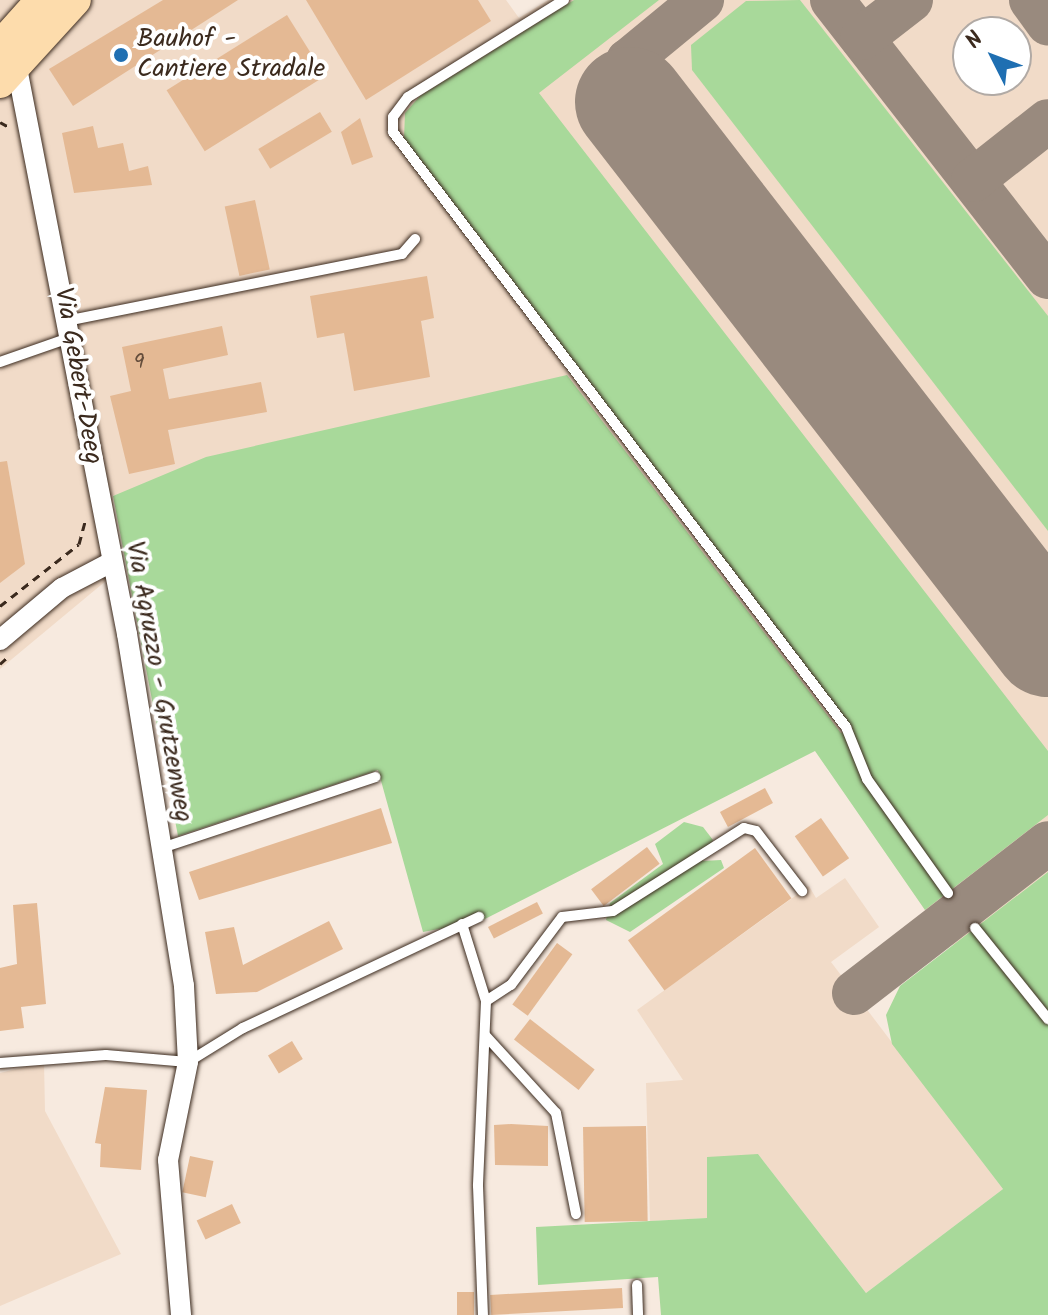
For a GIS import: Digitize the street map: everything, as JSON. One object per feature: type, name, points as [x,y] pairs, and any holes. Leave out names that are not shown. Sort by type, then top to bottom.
[{"type":"main road","points":[[5,64],[42,0]]},
{"type":"main road","points":[[5,64],[75,0]]},
{"type":"street","name":"Via Agruzzo - Grutzenweg","points":[[5,64],[68,330],[108,564],[162,848],[188,1062],[168,1160],[181,1315]]},
{"type":"street","points":[[0,640],[62,588],[108,564]]},
{"type":"lane","points":[[564,0],[408,97],[393,117],[393,132],[846,727],[867,779],[948,893]]},
{"type":"lane","points":[[0,362],[68,330],[402,254],[415,239]]},
{"type":"lane","points":[[162,848],[376,777]]},
{"type":"lane","points":[[486,1001],[511,985],[562,917],[613,911],[744,828],[756,831],[802,891]]},
{"type":"lane","points":[[0,1063],[106,1055],[188,1062],[243,1028],[479,917]]},
{"type":"lane","points":[[462,924],[486,1001],[478,1186],[483,1315]]},
{"type":"lane","points":[[975,928],[1048,1019]]},
{"type":"lane","points":[[485,1035],[556,1113],[576,1214]]},
{"type":"lane","points":[[637,1285],[638,1315]]},
{"type":"path","points":[[0,122],[13,132]]},
{"type":"path","points":[[0,606],[83,539],[83,509]]},
{"type":"shaded area","points":[[0,0],[506,0],[519,18],[548,0],[1048,0],[1048,1064],[925,910],[815,750],[113,495],[113,575],[0,669]]},
{"type":"shaded area","points":[[845,878],[879,927],[831,962],[1003,1189],[866,1293],[758,1154],[708,1218],[650,1221],[646,1083],[683,1080],[637,1010],[809,886],[816,898]]},
{"type":"shaded area","points":[[44,1062],[45,1111],[121,1254],[0,1306],[0,1073]]},
{"type":"green space","points":[[574,0],[659,0],[539,93],[1048,751],[1048,815],[925,910],[815,751],[481,921],[423,932],[378,770],[178,836],[113,496],[206,457],[567,375],[841,733],[852,727],[404,138],[405,113],[420,96]]},
{"type":"green space","points":[[800,0],[1048,316],[1048,531],[692,70],[691,45],[746,1]]},
{"type":"green space","points":[[684,822],[703,827],[713,840],[703,861],[721,860],[724,868],[630,932],[606,920],[610,903],[663,864],[655,844]]},
{"type":"green space","points":[[1048,872],[1048,1315],[661,1315],[658,1277],[538,1285],[536,1227],[707,1218],[707,1157],[758,1154],[866,1293],[1003,1189],[892,1044],[886,1015],[900,986]]},
{"type":"building","name":"Bauhof - Cantiere Stradale","points":[[163,0],[238,0],[73,106],[49,69]]},
{"type":"building","points":[[306,0],[478,0],[491,21],[366,100]]},
{"type":"building","points":[[287,15],[325,76],[205,151],[167,90]]},
{"type":"building","points":[[320,112],[332,132],[270,169],[258,149]]},
{"type":"building","points":[[360,118],[373,157],[352,165],[341,132]]},
{"type":"building","points":[[93,126],[98,148],[123,143],[129,171],[148,166],[152,185],[74,193],[62,133]]},
{"type":"building","points":[[255,200],[270,269],[239,276],[225,206]]},
{"type":"building","points":[[427,276],[434,318],[421,321],[430,377],[354,391],[344,333],[317,338],[310,296]]},
{"type":"building","points":[[222,326],[228,355],[163,369],[169,399],[261,382],[267,412],[168,430],[175,464],[129,474],[110,396],[131,391],[122,347]]},
{"type":"building","points":[[7,461],[25,564],[0,583],[0,462]]},
{"type":"building","points":[[765,788],[773,803],[728,827],[720,812]]},
{"type":"building","points":[[381,808],[392,843],[199,900],[189,872]]},
{"type":"building","points":[[821,818],[849,858],[823,876],[795,836]]},
{"type":"building","points":[[647,847],[660,864],[604,906],[591,889]]},
{"type":"building","points":[[755,848],[791,898],[664,990],[628,940]]},
{"type":"building","points":[[537,902],[543,914],[494,939],[488,927]]},
{"type":"building","points":[[37,903],[46,1004],[21,1007],[24,1028],[0,1031],[0,968],[17,964],[13,905]]},
{"type":"building","points":[[329,921],[343,949],[257,992],[216,994],[205,932],[234,927],[243,965]]},
{"type":"building","points":[[557,943],[572,954],[528,1016],[512,1004]]},
{"type":"building","points":[[530,1019],[595,1069],[579,1090],[514,1039]]},
{"type":"building","points":[[292,1041],[303,1059],[279,1073],[268,1055]]},
{"type":"building","points":[[105,1087],[147,1090],[141,1170],[100,1167],[101,1144],[95,1143]]},
{"type":"building","points":[[494,1125],[548,1126],[548,1166],[495,1165]]},
{"type":"building","points":[[646,1126],[648,1221],[585,1222],[583,1127]]},
{"type":"building","points":[[190,1156],[213,1161],[206,1197],[182,1192]]},
{"type":"building","points":[[232,1204],[241,1223],[206,1240],[197,1220]]},
{"type":"building","points":[[622,1288],[623,1308],[491,1315],[490,1295]]},
{"type":"building","points":[[457,1292],[474,1292],[474,1315],[457,1315]]},
{"type":"taxiway","points":[[630,102],[622,86],[628,61],[702,0]]},
{"type":"taxiway","points":[[832,0],[1048,277]]},
{"type":"taxiway","points":[[862,38],[911,0]]},
{"type":"taxiway","points":[[1031,0],[1048,23]]},
{"type":"taxiway","points":[[973,180],[1048,121]]},
{"type":"taxiway","points":[[854,993],[1048,843]]},
{"type":"runway","points":[[630,102],[1048,642]]},
{"type":"place","name":"Bauhof - Cantiere Stradale","points":[[121,55]]}]
